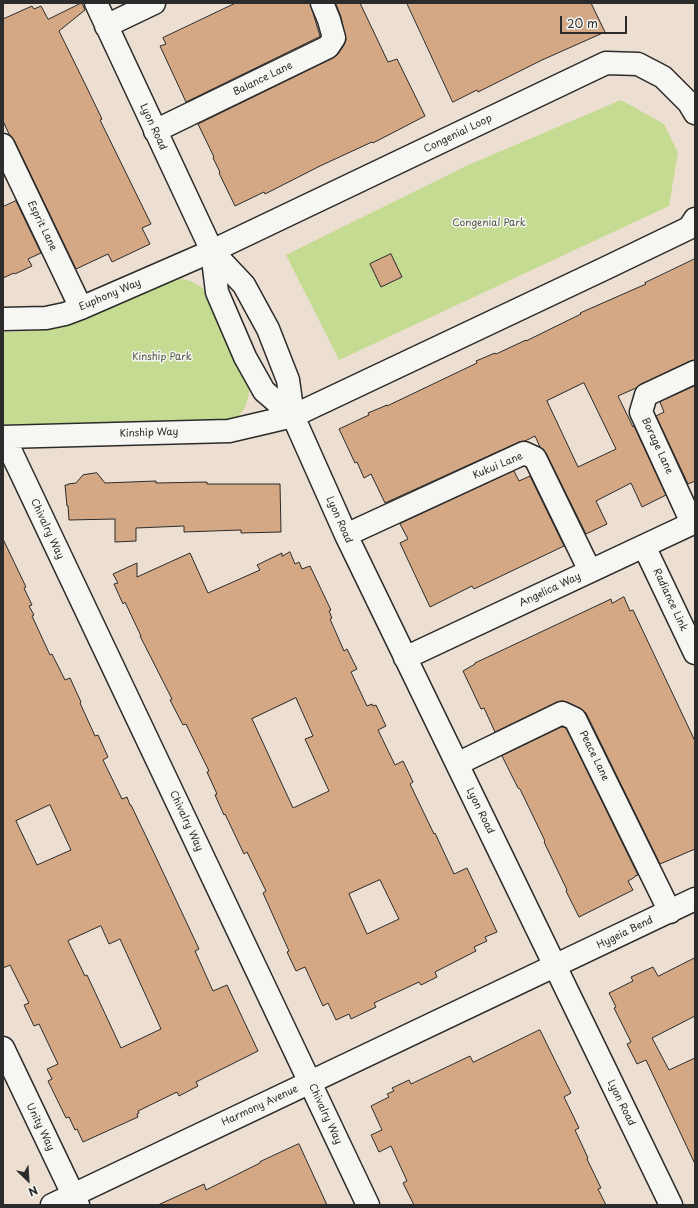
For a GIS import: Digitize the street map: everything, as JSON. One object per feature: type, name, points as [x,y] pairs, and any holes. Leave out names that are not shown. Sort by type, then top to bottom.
[{"type":"street","name":"Lyon Road","points":[[96,3],[212,251],[244,285],[268,329],[288,380],[293,416],[346,536],[671,1205]]},
{"type":"street","points":[[106,26],[154,3]]},
{"type":"street","name":"Balance Lane","points":[[155,131],[328,47],[334,38],[322,3]]},
{"type":"street","name":"Congenial Loop","points":[[212,251],[606,63],[638,64],[663,78],[690,103],[695,113]]},
{"type":"street","name":"Esprit Lane","points":[[3,145],[81,308]]},
{"type":"street","points":[[293,416],[689,228],[695,219]]},
{"type":"street","name":"Lyon Road","points":[[212,251],[217,292],[245,357],[264,391],[293,416]]},
{"type":"street","name":"Euphony Way","points":[[3,319],[46,318],[66,314],[212,251]]},
{"type":"street","name":"Borage Lane","points":[[694,522],[641,412],[646,395],[695,372]]},
{"type":"street","name":"Kinship Way","points":[[4,437],[229,431],[293,416]]},
{"type":"street","name":"Chivalry Way","points":[[4,437],[368,1205]]},
{"type":"street","name":"Kukui Lane","points":[[346,536],[524,452],[536,458],[590,571]]},
{"type":"street","name":"Angelica Way","points":[[405,658],[694,522]]},
{"type":"street","name":"Radiance Link","points":[[644,546],[695,653]]},
{"type":"street","name":"Peace Lane","points":[[457,764],[562,713],[575,719],[670,912]]},
{"type":"street","name":"Hygeia Bend","points":[[555,967],[695,900]]},
{"type":"street","name":"Harmony Avenue","points":[[52,1205],[75,1200],[310,1082],[555,967]]},
{"type":"street","name":"Unity Way","points":[[3,1048],[75,1200]]},
{"type":"green space","name":"Congenial Park","points":[[621,100],[664,124],[678,153],[669,206],[339,360],[286,255],[466,166]]},
{"type":"green space","name":"Kinship Park","points":[[173,279],[183,279],[192,282],[200,286],[208,293],[249,387],[246,405],[234,420],[3,429],[3,332],[40,330],[68,325],[159,283]]},
{"type":"building","points":[[82,3],[85,10],[59,31],[102,119],[100,120],[151,224],[142,228],[150,244],[112,262],[108,254],[76,269],[14,140],[9,134],[3,121],[3,19],[32,6],[34,9],[41,6],[48,19]]},
{"type":"building","points":[[236,3],[310,3],[320,36],[186,102],[160,46],[166,44],[163,38]]},
{"type":"building","points":[[336,3],[360,3],[388,62],[397,59],[425,116],[373,143],[372,142],[320,166],[265,194],[264,192],[235,206],[198,124],[333,58],[338,54],[346,40]]},
{"type":"building","points":[[407,3],[591,3],[605,32],[542,60],[478,92],[477,90],[453,102]]},
{"type":"building","points":[[16,201],[41,253],[28,259],[32,266],[3,278],[3,207]]},
{"type":"building","points":[[391,254],[402,277],[381,287],[370,264]]},
{"type":"building","points":[[695,259],[695,360],[690,361],[618,396],[633,427],[634,426],[666,495],[642,507],[631,483],[596,501],[607,524],[586,534],[546,453],[540,447],[535,436],[385,503],[371,474],[364,478],[339,429],[369,415],[368,413],[387,406],[477,363],[476,361],[526,341],[581,314],[580,313],[646,284],[645,283]],"holes":[[[584,383],[616,449],[578,467],[547,401]]]},
{"type":"building","points":[[695,386],[695,481],[688,484],[656,416],[664,412],[660,402]]},
{"type":"building","points":[[514,471],[519,481],[530,476],[564,546],[474,589],[472,586],[430,607],[400,543],[408,539],[400,524]]},
{"type":"building","points":[[97,473],[105,483],[156,481],[156,483],[207,482],[207,484],[280,484],[281,532],[241,533],[241,530],[184,532],[184,526],[136,528],[136,541],[115,542],[115,519],[69,520],[65,485],[76,483],[83,475]]},
{"type":"building","points":[[3,539],[26,587],[24,588],[32,605],[29,606],[34,615],[32,616],[50,655],[52,654],[65,680],[70,678],[95,736],[98,735],[108,757],[103,760],[122,799],[127,797],[154,853],[199,949],[195,951],[213,991],[227,985],[258,1051],[196,1082],[198,1086],[179,1096],[177,1092],[138,1111],[138,1117],[83,1142],[69,1117],[66,1118],[48,1081],[52,1079],[47,1069],[58,1064],[39,1024],[34,1026],[24,1005],[29,1003],[10,965],[3,968]],"holes":[[[50,805],[71,850],[37,865],[16,821]],[[101,926],[109,944],[120,939],[161,1029],[121,1048],[87,975],[85,976],[68,941]]]},
{"type":"building","points":[[290,552],[295,564],[299,562],[302,569],[310,566],[331,610],[329,611],[332,618],[330,619],[344,651],[347,649],[357,669],[351,672],[367,706],[372,704],[373,706],[376,705],[386,726],[378,730],[395,765],[403,761],[413,782],[410,784],[454,874],[467,868],[497,932],[485,937],[487,941],[474,947],[476,951],[435,972],[437,977],[421,985],[419,982],[374,1003],[376,1007],[351,1019],[349,1014],[336,1020],[328,1003],[323,1006],[305,967],[296,971],[287,952],[289,951],[263,893],[266,891],[247,852],[244,854],[225,814],[224,815],[215,795],[217,794],[207,772],[209,771],[186,724],[183,725],[170,700],[172,699],[140,636],[125,602],[123,604],[114,584],[118,583],[113,574],[137,563],[137,577],[190,553],[208,593],[260,570],[257,565],[282,553],[282,556]],"holes":[[[296,698],[313,736],[305,739],[329,791],[293,808],[252,719]],[[380,880],[399,919],[367,934],[349,894]]]},
{"type":"building","points":[[624,597],[630,611],[633,610],[695,741],[695,849],[660,864],[586,713],[580,708],[567,702],[557,702],[495,732],[484,708],[481,709],[463,671],[475,663],[611,599],[612,603]]},
{"type":"building","points":[[562,727],[566,728],[638,875],[628,881],[633,890],[579,917],[544,842],[545,841],[502,756]]},
{"type":"building","points":[[695,958],[695,1016],[652,1038],[669,1070],[695,1058],[695,1164],[646,1060],[637,1064],[627,1044],[631,1042],[614,1008],[616,1007],[609,993],[633,981],[631,977],[653,967],[658,976]]},
{"type":"building","points":[[540,1030],[571,1093],[564,1097],[579,1128],[575,1130],[601,1188],[598,1189],[606,1205],[414,1205],[403,1183],[407,1181],[391,1146],[379,1152],[371,1135],[382,1130],[371,1106],[389,1097],[387,1094],[394,1091],[392,1088],[409,1080],[411,1084],[470,1056],[473,1062]]},
{"type":"building","points":[[299,1144],[327,1205],[158,1205],[204,1184],[206,1190]]}]
